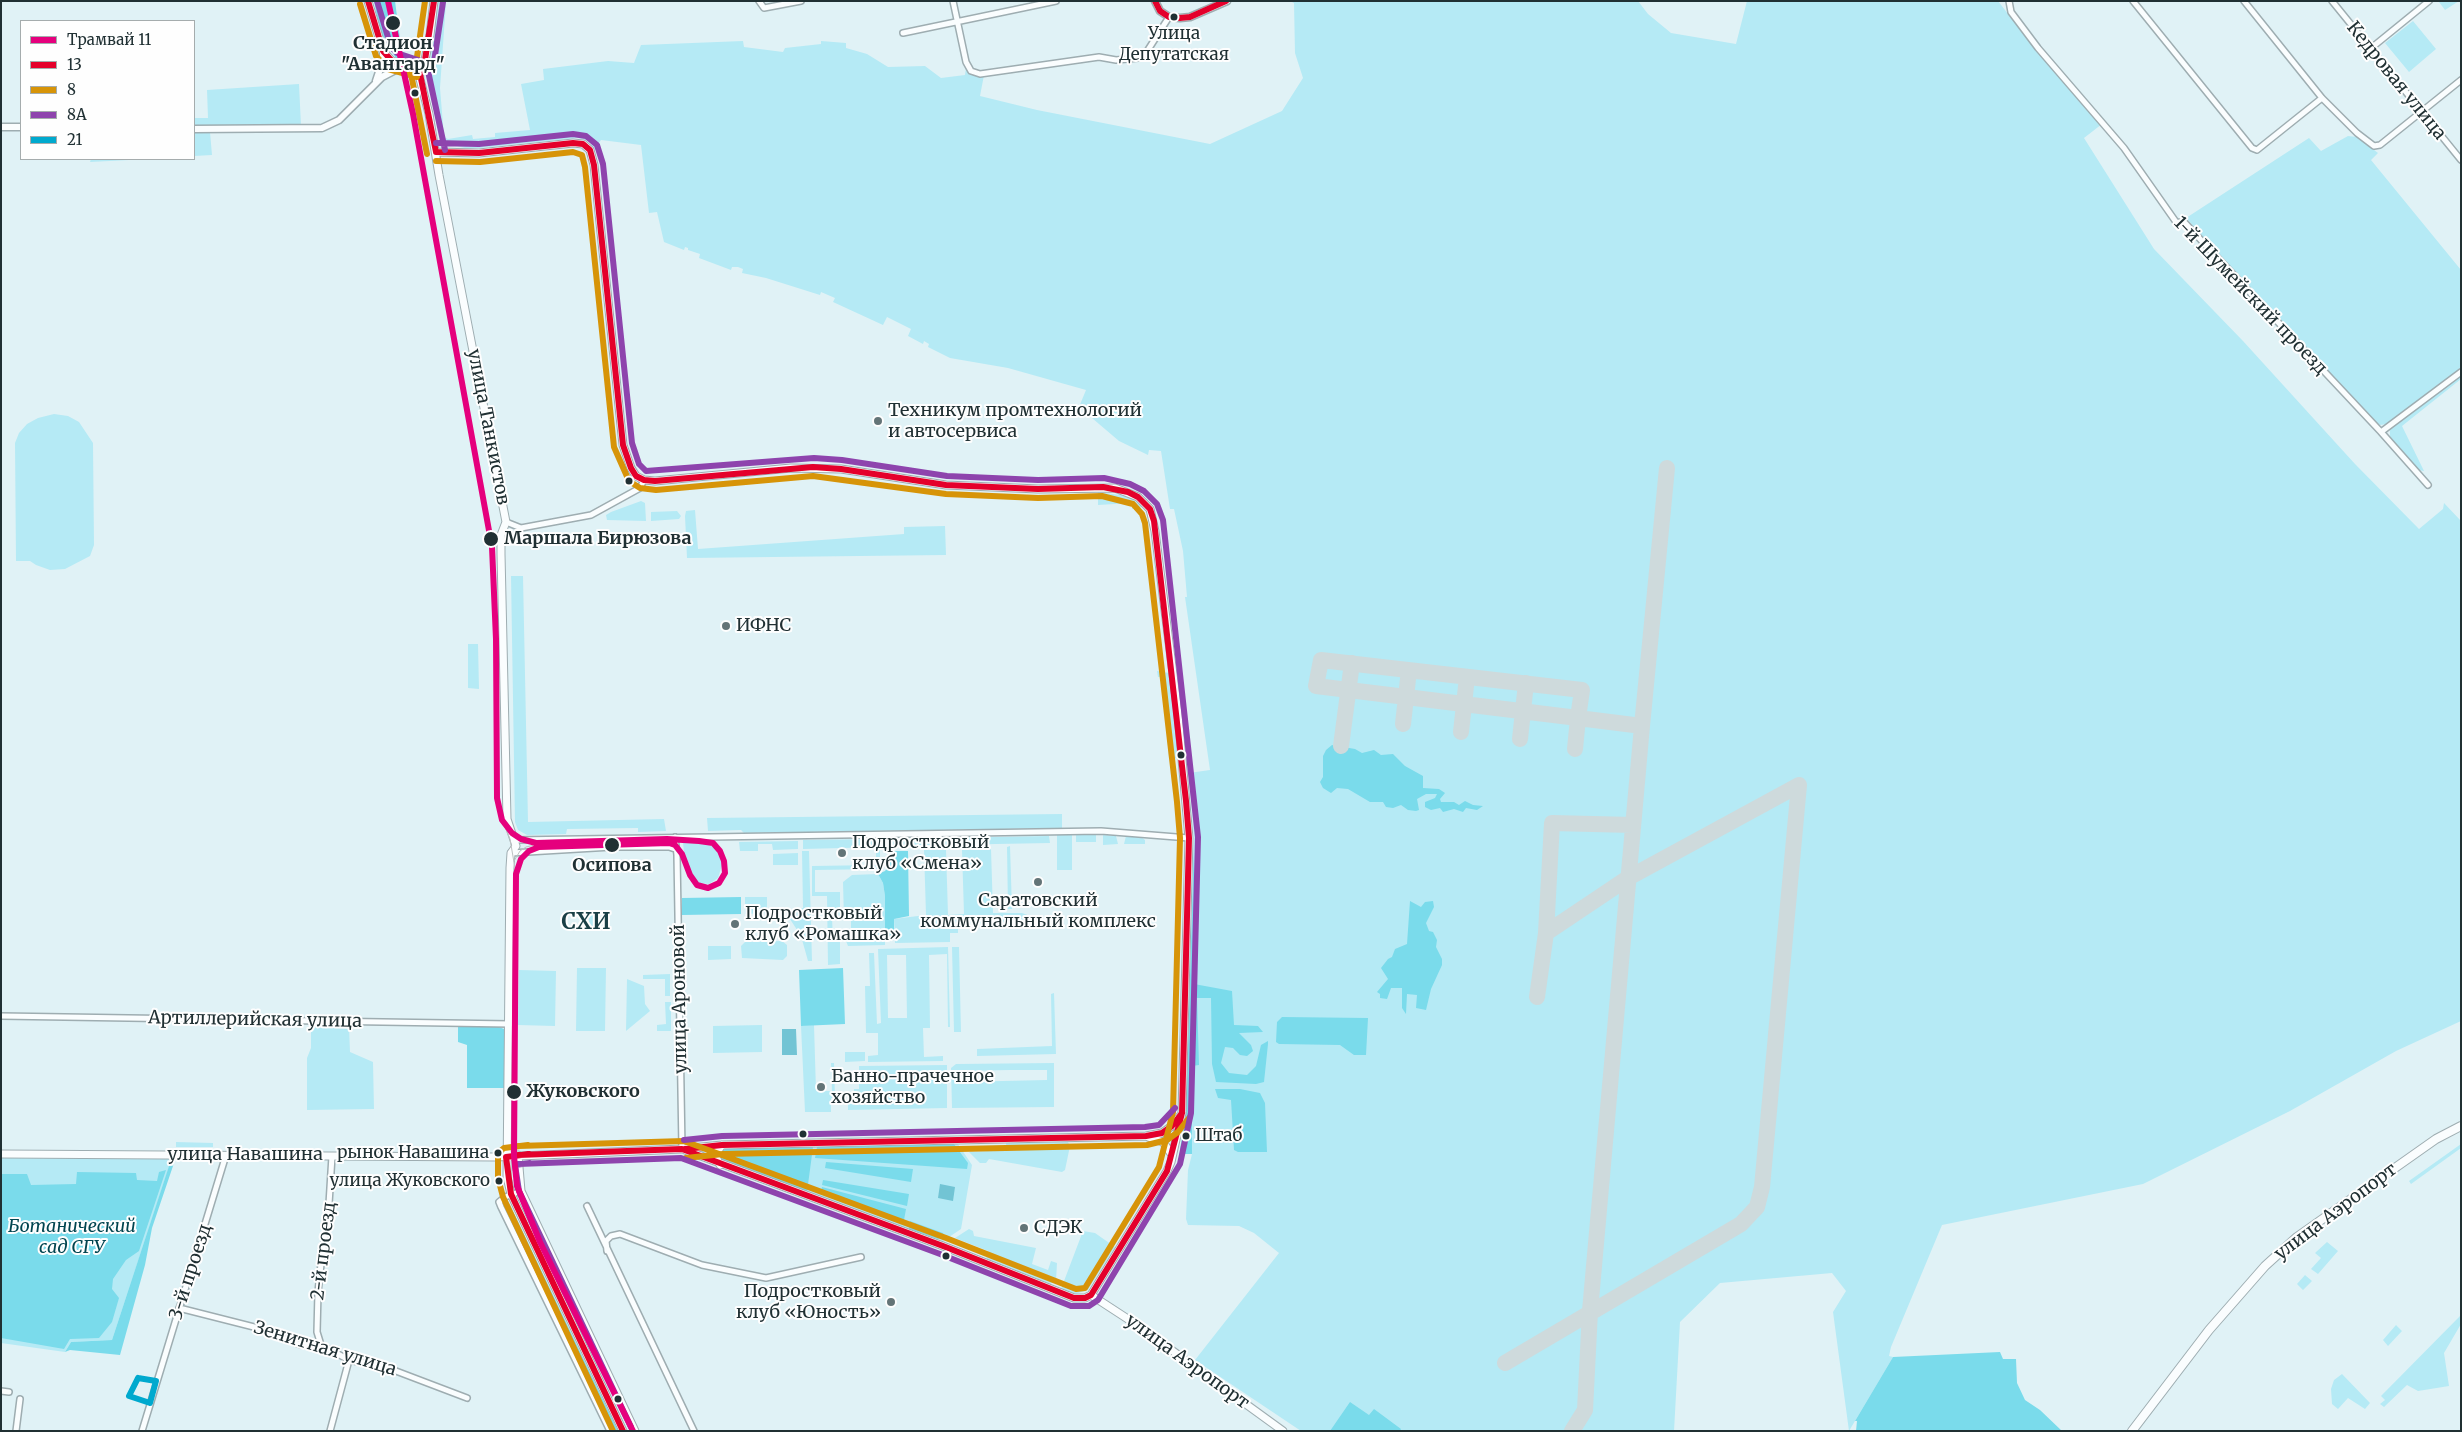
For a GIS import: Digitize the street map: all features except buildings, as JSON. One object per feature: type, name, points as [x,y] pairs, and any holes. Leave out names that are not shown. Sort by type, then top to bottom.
[{"type":"main road","points":[[368,1],[383,51],[392,61],[403,66],[419,69],[425,60],[434,1]]},
{"type":"main road","name":"улица Танкистов","points":[[419,69],[506,522],[501,535],[501,554],[507,819],[508,828],[515,847],[506,1157],[507,1178],[511,1194],[623,1431]]},
{"type":"main road","points":[[436,152],[479,153],[573,143],[587,146],[593,156],[623,445],[631,468],[644,480],[655,481],[813,467],[841,468],[946,485],[1038,489],[1103,487],[1128,492],[1138,497],[1150,509],[1155,531],[1178,714],[1189,838],[1182,1113],[1167,1171],[1091,1295],[1085,1298],[1074,1298],[682,1149]]},
{"type":"main road","points":[[635,1431],[521,1191],[518,1155],[682,1149],[722,1145],[1146,1136],[1162,1133],[1172,1126],[1182,1113]]},
{"type":"main road","name":"улица Аэропорт","points":[[2132,1431],[2215,1324],[2265,1266],[2305,1231],[2436,1139],[2461,1126]]},
{"type":"main road","points":[[1146,1136],[1163,1142],[1172,1155]]},
{"type":"main road","points":[[720,1165],[715,1155],[722,1145]]},
{"type":"main road","name":"улица Навашина","points":[[1,1154],[506,1157],[518,1155]]},
{"type":"main road","name":"улица Аэропорт","points":[[1091,1295],[1137,1325],[1283,1431]]},
{"type":"street","points":[[759,1],[764,8],[801,1]]},
{"type":"street","points":[[953,1],[966,62],[971,71],[980,74],[1099,57],[1116,60],[1138,58],[1146,53],[1169,17]]},
{"type":"street","points":[[903,33],[1056,1]]},
{"type":"street","points":[[1155,1],[1160,11],[1169,17],[1190,17],[1227,1]]},
{"type":"street","points":[[2133,1],[2252,148],[2257,150],[2322,98]]},
{"type":"street","points":[[2244,1],[2322,98],[2357,134],[2374,146],[2380,145],[2461,80]]},
{"type":"street","name":"Кедровая улица","points":[[2332,1],[2461,160]]},
{"type":"street","points":[[2416,1],[2421,7]]},
{"type":"street","points":[[2370,49],[2429,1]]},
{"type":"street","name":"1-й Шумейский проезд","points":[[2009,3],[2011,12],[2038,48],[2124,148],[2176,222],[2185,223],[2382,432],[2428,486]]},
{"type":"street","points":[[373,86],[383,60],[383,51]]},
{"type":"street","points":[[195,129],[322,128],[348,114],[373,86],[391,70],[403,66]]},
{"type":"street","points":[[1,127],[20,127]]},
{"type":"street","points":[[2382,432],[2461,372]]},
{"type":"street","points":[[506,522],[521,528],[591,515],[640,488],[644,480]]},
{"type":"street","points":[[515,847],[674,837],[1101,831],[1189,838]]},
{"type":"street","name":"улица Ароновой","points":[[674,837],[677,856],[682,1149]]},
{"type":"street","points":[[515,847],[669,847],[675,849]]},
{"type":"street","name":"Артиллерийская улица","points":[[1,1016],[510,1024]]},
{"type":"street","name":"3-й проезд","points":[[142,1431],[226,1155]]},
{"type":"street","name":"2-й проезд","points":[[321,1345],[317,1332],[318,1292],[328,1220],[332,1156]]},
{"type":"street","points":[[521,1191],[511,1194],[499,1202],[610,1431]]},
{"type":"street","points":[[587,1206],[694,1431]]},
{"type":"street","points":[[607,1251],[606,1241],[611,1236],[620,1234],[702,1265],[766,1278],[861,1257]]},
{"type":"street","name":"Зенитная улица","points":[[179,1308],[254,1327],[302,1345],[321,1345],[349,1360],[388,1368],[468,1398]]},
{"type":"street","points":[[330,1431],[349,1360]]},
{"type":"street","points":[[1,1391],[9,1392]]},
{"type":"street","points":[[16,1431],[20,1399]]},
{"type":"green space","points":[[374,1],[395,1],[403,62],[397,60],[386,43],[379,28]]},
{"type":"green space","points":[[436,1],[446,2],[440,88],[444,137],[448,139],[472,135],[473,139],[495,137],[495,133],[530,130],[521,84],[544,80],[543,69],[608,61],[634,63],[641,45],[743,41],[744,47],[783,52],[785,48],[821,44],[821,41],[846,43],[846,48],[867,54],[888,67],[925,66],[941,78],[965,75],[966,68],[971,74],[984,75],[980,96],[1037,110],[1210,144],[1282,111],[1303,78],[1295,53],[1294,3],[1290,1],[1638,1],[1648,14],[1671,33],[1736,44],[1747,1],[1998,1],[2036,50],[2102,124],[2084,138],[2154,249],[2243,341],[2355,464],[2419,529],[2443,509],[2444,503],[2461,521],[2461,1021],[2396,1051],[2290,1111],[2143,1184],[1942,1225],[1891,1347],[1889,1356],[1893,1357],[1849,1431],[1833,1312],[1846,1291],[1832,1273],[1720,1283],[1680,1322],[1674,1431],[1301,1431],[1195,1360],[1279,1253],[1254,1233],[1239,1226],[1188,1225],[1186,1219],[1188,1170],[1192,1154],[1194,839],[1189,773],[1210,770],[1185,597],[1187,597],[1183,551],[1174,509],[1170,509],[1161,451],[1149,450],[1148,455],[1119,441],[1079,407],[1086,390],[1008,368],[950,358],[928,347],[929,344],[924,341],[923,344],[908,336],[911,329],[887,317],[883,325],[833,302],[835,298],[821,292],[820,295],[766,278],[742,273],[743,269],[738,267],[732,267],[731,270],[699,258],[700,254],[688,250],[688,248],[685,247],[684,250],[664,242],[657,212],[649,213],[641,145],[601,140],[594,150],[589,141],[578,138],[470,149],[450,145],[440,135],[431,90],[430,65]]},
{"type":"green space","points":[[2439,1],[2459,1],[2445,10],[2439,2]]},
{"type":"green space","points":[[2413,21],[2436,49],[2409,72],[2385,43]]},
{"type":"green space","points":[[299,84],[301,126],[195,126],[195,118],[208,118],[207,90]]},
{"type":"green space","points":[[195,132],[210,132],[212,155],[195,156]]},
{"type":"green space","points":[[2348,136],[2357,137],[2378,153],[2371,160],[2461,270],[2461,368],[2387,424],[2380,425],[2372,421],[2186,218],[2309,138],[2321,151]]},
{"type":"green space","points":[[91,160],[129,160],[90,162]]},
{"type":"green space","points":[[2461,374],[2461,379],[2402,426],[2424,471],[2418,470],[2390,438],[2390,429]]},
{"type":"green space","points":[[54,414],[68,416],[79,422],[93,443],[94,545],[90,556],[65,569],[50,570],[30,561],[16,561],[15,443],[19,433],[27,424],[38,418]]},
{"type":"green space","points":[[1098,492],[1128,496],[1143,507],[1132,509],[1132,503],[1098,505]]},
{"type":"green space","points":[[641,501],[645,503],[646,521],[607,520],[606,515],[611,512]]},
{"type":"green space","points":[[695,510],[698,549],[904,534],[904,527],[945,526],[946,555],[687,558],[685,516],[686,511]]},
{"type":"green space","points":[[677,511],[681,516],[679,519],[651,521],[651,512]]},
{"type":"green space","points":[[511,576],[523,576],[528,822],[664,819],[666,831],[638,832],[638,828],[567,829],[566,834],[527,835],[518,830],[515,822]]},
{"type":"green space","points":[[468,644],[478,644],[479,689],[468,688]]},
{"type":"green space","points":[[1157,671],[1169,673],[1179,758],[1169,759],[1162,677],[1158,677]]},
{"type":"green space","points":[[1332,745],[1355,749],[1362,753],[1374,750],[1381,755],[1393,754],[1405,766],[1423,776],[1423,788],[1439,789],[1445,793],[1440,799],[1441,802],[1454,802],[1459,805],[1465,801],[1473,805],[1483,806],[1477,810],[1466,808],[1463,812],[1454,809],[1443,812],[1440,808],[1431,810],[1425,807],[1425,802],[1435,798],[1437,794],[1426,794],[1417,799],[1419,810],[1416,811],[1408,810],[1401,805],[1393,808],[1386,807],[1383,802],[1370,802],[1348,789],[1337,788],[1331,793],[1323,788],[1320,782],[1323,777],[1323,756]]},
{"type":"green space","points":[[1062,814],[1062,828],[744,833],[741,830],[708,831],[707,818]]},
{"type":"green space","points":[[1057,835],[1072,835],[1072,870],[1057,870]]},
{"type":"green space","points":[[1076,835],[1096,835],[1096,842],[1076,842]]},
{"type":"green space","points":[[1103,835],[1116,836],[1118,844],[1103,845]]},
{"type":"green space","points":[[1049,836],[1050,843],[889,846],[889,839]]},
{"type":"green space","points":[[1126,836],[1141,837],[1145,840],[1145,844],[1124,844]]},
{"type":"green space","points":[[880,839],[881,847],[803,849],[803,840]]},
{"type":"green space","points":[[1194,839],[1194,984],[1232,991],[1234,1025],[1258,1026],[1263,1032],[1239,1033],[1251,1045],[1253,1051],[1247,1056],[1240,1055],[1233,1048],[1225,1047],[1221,1063],[1229,1073],[1247,1075],[1256,1066],[1261,1045],[1268,1041],[1268,1044],[1264,1082],[1256,1084],[1216,1082],[1212,1064],[1211,998],[1197,998],[1199,1065],[1192,1066],[1192,1154],[1185,1154],[1180,1149],[1186,1113]]},
{"type":"green space","points":[[798,841],[798,849],[773,850],[772,844],[758,844],[758,851],[740,851],[739,842]]},
{"type":"green space","points":[[683,842],[704,843],[713,846],[719,854],[722,865],[718,878],[709,884],[698,883],[690,871],[684,853]]},
{"type":"green space","points":[[1010,846],[1012,909],[1008,909],[1007,847]]},
{"type":"green space","points":[[876,849],[880,849],[880,869],[815,870],[815,892],[840,892],[840,918],[832,918],[833,939],[840,939],[840,964],[828,965],[827,896],[812,896],[812,866],[876,865]]},
{"type":"green space","points":[[991,849],[993,913],[1022,913],[1041,920],[958,924],[958,933],[950,933],[950,942],[895,943],[894,919],[926,915],[924,850],[946,850],[948,915],[964,914],[962,850]]},
{"type":"green space","points":[[802,851],[809,851],[812,961],[808,961],[801,936],[788,916],[788,910],[803,908]]},
{"type":"green space","points":[[890,851],[908,851],[909,916],[894,919],[894,932],[891,933],[891,939],[885,939],[885,896],[883,883],[878,874],[885,871],[890,864]]},
{"type":"green space","points":[[798,853],[798,865],[773,865],[773,854]]},
{"type":"green space","points":[[878,874],[883,883],[885,896],[886,934],[882,941],[885,941],[885,945],[848,946],[846,941],[851,941],[851,921],[844,920],[843,882],[852,875]]},
{"type":"green space","points":[[741,897],[741,914],[682,915],[682,898]]},
{"type":"green space","points":[[745,897],[767,897],[767,913],[745,914]]},
{"type":"green space","points":[[1410,901],[1421,907],[1425,902],[1433,901],[1434,907],[1426,923],[1429,931],[1433,932],[1437,940],[1436,947],[1442,959],[1442,965],[1431,989],[1426,1010],[1416,1008],[1417,995],[1407,994],[1406,1014],[1402,1008],[1402,988],[1391,988],[1387,999],[1380,998],[1380,994],[1377,992],[1388,979],[1381,968],[1392,957],[1395,949],[1407,944]]},
{"type":"green space","points":[[591,911],[598,914],[598,927],[589,927],[589,914]]},
{"type":"green space","points":[[782,941],[787,945],[787,956],[783,960],[742,958],[741,946],[745,942]]},
{"type":"green space","points":[[708,946],[731,946],[731,959],[708,960]]},
{"type":"green space","points":[[948,947],[950,1027],[948,1027],[947,954],[929,955],[930,1028],[923,1028],[924,1057],[943,1056],[943,1061],[868,1062],[868,1056],[878,1055],[878,1033],[866,1033],[865,986],[870,986],[869,953],[874,953],[877,1024],[881,1023],[878,949]],"holes":[[[887,955],[906,955],[907,1018],[888,1018]]]},
{"type":"green space","points":[[952,947],[959,947],[961,1032],[954,1032]]},
{"type":"green space","points":[[577,968],[606,968],[605,1031],[576,1031]]},
{"type":"green space","points":[[843,968],[845,1024],[801,1026],[799,970]]},
{"type":"green space","points":[[519,970],[556,971],[555,1026],[518,1025]]},
{"type":"green space","points":[[670,974],[670,996],[665,996],[665,979],[643,979],[643,975]]},
{"type":"green space","points":[[627,979],[644,986],[645,1004],[650,1011],[626,1031]]},
{"type":"green space","points":[[1054,993],[1056,1054],[977,1056],[977,1049],[1052,1046],[1051,994]]},
{"type":"green space","points":[[665,1002],[671,1002],[671,1031],[657,1031],[657,1025],[666,1024]]},
{"type":"green space","points":[[1282,1017],[1368,1018],[1366,1055],[1354,1055],[1340,1045],[1279,1044],[1276,1042],[1277,1022]]},
{"type":"green space","points":[[311,1025],[349,1026],[350,1052],[373,1062],[374,1109],[307,1110],[307,1058],[311,1048]]},
{"type":"green space","points":[[762,1025],[762,1052],[713,1053],[713,1026]]},
{"type":"green space","points":[[814,1025],[816,1091],[832,1091],[831,1063],[834,1063],[835,1098],[831,1098],[831,1112],[805,1112],[801,1026]]},
{"type":"green space","points":[[458,1027],[499,1027],[504,1029],[504,1088],[467,1088],[467,1045],[458,1042]]},
{"type":"green space","points":[[845,1052],[865,1052],[865,1061],[845,1062]]},
{"type":"green space","points":[[1054,1063],[1054,1107],[952,1108],[951,1068],[956,1064]],"holes":[[[1047,1070],[1047,1080],[958,1082],[958,1071]]]},
{"type":"green space","points":[[947,1065],[947,1108],[848,1110],[848,1097],[854,1097],[854,1089],[859,1089],[859,1066]]},
{"type":"green space","points":[[1215,1089],[1240,1089],[1260,1093],[1265,1103],[1267,1152],[1238,1152],[1234,1150],[1231,1100],[1218,1098]]},
{"type":"green space","points":[[176,1142],[213,1143],[213,1147],[176,1147]]},
{"type":"green space","points":[[1068,1142],[1070,1146],[1065,1170],[1062,1172],[989,1159],[986,1163],[980,1163],[969,1152],[1006,1150],[1006,1143]]},
{"type":"green space","points":[[954,1144],[968,1163],[967,1169],[815,1158],[817,1147]]},
{"type":"green space","points":[[958,1144],[972,1165],[961,1229],[943,1241],[723,1163],[725,1149]]},
{"type":"green space","points":[[2461,1144],[2461,1148],[2411,1184],[2409,1181]]},
{"type":"green space","points":[[813,1147],[807,1192],[720,1161],[719,1152],[725,1149]]},
{"type":"green space","name":"Ботанический сад СГУ","points":[[1,1158],[176,1159],[173,1166],[169,1167],[112,1340],[71,1342],[65,1352],[1,1343]]},
{"type":"green space","points":[[826,1162],[913,1169],[911,1182],[825,1168]]},
{"type":"green space","points":[[169,1166],[173,1166],[152,1228],[145,1265],[120,1355],[70,1350],[65,1352],[71,1342],[112,1340]]},
{"type":"green space","name":"Ботанический сад СГУ","points":[[166,1170],[139,1251],[126,1260],[113,1279],[112,1289],[119,1298],[112,1322],[99,1338],[70,1339],[64,1349],[1,1338],[1,1174],[27,1174],[31,1185],[76,1184],[77,1172],[136,1173],[137,1180],[157,1181],[159,1172]]},
{"type":"green space","points":[[823,1180],[909,1194],[907,1206],[822,1185]]},
{"type":"green space","points":[[822,1187],[906,1209],[904,1220],[821,1191]]},
{"type":"green space","points":[[506,1201],[510,1205],[618,1431],[612,1431],[504,1207]]},
{"type":"green space","points":[[910,1221],[944,1235],[938,1239],[909,1229]]},
{"type":"green space","points":[[969,1229],[973,1231],[974,1236],[1036,1248],[1032,1264],[1048,1270],[1051,1261],[1057,1263],[1056,1281],[1050,1284],[986,1259],[988,1251],[955,1238]]},
{"type":"green space","points":[[1083,1231],[1095,1233],[1115,1247],[1088,1290],[1075,1294],[1061,1289]]},
{"type":"green space","points":[[2327,1242],[2338,1251],[2318,1274],[2311,1269],[2321,1258],[2315,1253]]},
{"type":"green space","points":[[2305,1275],[2312,1281],[2303,1290],[2297,1284]]},
{"type":"green space","points":[[2461,1315],[2461,1324],[2444,1353],[2449,1386],[2418,1391],[2407,1385],[2384,1407],[2380,1404],[2385,1400],[2381,1396]]},
{"type":"green space","points":[[2396,1325],[2402,1331],[2388,1346],[2383,1340]]},
{"type":"green space","points":[[2000,1352],[2003,1359],[2016,1359],[2017,1383],[2025,1400],[2040,1410],[2062,1431],[1856,1431],[1857,1421],[1855,1421],[1893,1357]]},
{"type":"green space","points":[[2342,1374],[2370,1403],[2365,1409],[2348,1398],[2338,1409],[2332,1404],[2331,1389],[2334,1380]]},
{"type":"green space","points":[[1350,1402],[1369,1415],[1374,1409],[1401,1429],[1400,1431],[1330,1431]]},
{"type":"shaded area","points":[[782,1029],[796,1029],[797,1055],[782,1055]]},
{"type":"shaded area","points":[[940,1184],[955,1187],[953,1201],[938,1198]]},
{"type":"taxiway","points":[[1572,1431],[1585,1410],[1590,1311],[1667,468]]},
{"type":"taxiway","points":[[1575,749],[1578,718],[1582,690],[1321,660],[1316,686],[1578,718],[1642,726]]},
{"type":"taxiway","points":[[1341,746],[1352,663]]},
{"type":"taxiway","points":[[1403,724],[1409,670]]},
{"type":"taxiway","points":[[1461,732],[1467,677]]},
{"type":"taxiway","points":[[1520,739],[1526,683]]},
{"type":"taxiway","points":[[1537,997],[1546,933],[1628,878],[1799,785]]},
{"type":"taxiway","points":[[1505,1363],[1741,1224],[1757,1207],[1762,1187],[1799,785]]},
{"type":"taxiway","points":[[1546,933],[1552,823],[1633,825]]},
{"type":"tram line","name":"11","points":[[388,1],[413,114],[492,547],[496,639],[497,798],[502,820],[512,833],[521,839],[536,843],[667,839],[699,841],[713,843],[720,851],[724,861],[725,873],[719,883],[708,888],[697,885],[690,875],[682,854],[675,845],[669,843],[539,847],[529,851],[521,859],[516,874],[514,1156],[517,1186],[540,1242],[633,1431]]},
{"type":"tram line","points":[[502,820],[510,839],[516,874]]},
{"type":"tram line","points":[[514,861],[520,851],[526,847],[544,843]]},
{"type":"transit line","name":"13","points":[[368,1],[383,51],[392,61],[419,69]]},
{"type":"transit line","name":"8А","points":[[377,1],[391,47],[397,53],[421,61]]},
{"type":"transit line","name":"8","points":[[425,1],[417,57],[410,69],[427,154]]},
{"type":"transit line","name":"13","points":[[434,1],[425,60],[419,69],[436,152]]},
{"type":"transit line","name":"13","points":[[1155,1],[1160,11],[1169,17],[1180,18],[1190,17],[1226,1]]},
{"type":"transit line","name":"8А","points":[[443,2],[434,62],[428,71],[445,150]]},
{"type":"transit line","name":"8","points":[[360,4],[376,56],[388,69],[417,77]]},
{"type":"transit line","name":"8А","points":[[436,143],[479,144],[573,134],[586,136],[597,145],[603,164],[632,443],[639,464],[646,471],[814,458],[842,460],[947,476],[1038,480],[1104,478],[1130,484],[1144,491],[1157,504],[1163,520],[1198,837],[1191,1113],[1180,1164],[1098,1300],[1089,1306],[1071,1306],[940,1254],[681,1158],[518,1164]]},
{"type":"transit line","name":"13","points":[[436,152],[479,153],[573,143],[583,144],[590,150],[594,165],[623,445],[631,468],[636,476],[644,480],[655,481],[813,467],[841,469],[946,485],[1038,489],[1103,487],[1128,492],[1138,497],[1150,509],[1154,521],[1186,801],[1189,838],[1182,1113],[1167,1171],[1091,1295],[1085,1298],[1074,1298],[943,1246],[682,1149],[518,1155]]},
{"type":"transit line","name":"8","points":[[436,161],[480,162],[573,152],[582,155],[585,167],[614,447],[629,481],[640,488],[656,490],[813,476],[946,494],[1038,498],[1102,496],[1133,504],[1142,514],[1145,523],[1180,838],[1173,1112],[1159,1167],[1085,1288],[1076,1289],[946,1238],[684,1141],[518,1146]]},
{"type":"transit line","name":"8А","points":[[684,1140],[722,1136],[1145,1127],[1159,1125],[1175,1108]]},
{"type":"transit line","name":"13","points":[[685,1149],[722,1145],[1146,1136],[1162,1133],[1172,1126],[1182,1113]]},
{"type":"transit line","name":"8","points":[[686,1158],[723,1154],[1147,1145],[1167,1140],[1178,1132],[1189,1118]]},
{"type":"transit line","name":"8","points":[[528,1145],[504,1148],[498,1153],[498,1178],[503,1197],[613,1431]]},
{"type":"transit line","name":"13","points":[[529,1154],[506,1157],[511,1194],[623,1431]]},
{"type":"transit line","name":"8А","points":[[530,1163],[515,1165],[519,1191],[631,1427]]},
{"type":"transit line","name":"21","points":[[138,1378],[156,1381],[150,1403],[129,1396],[138,1378]]},
{"type":"place","name":"Улица Депутатская","points":[[1174,17]]},
{"type":"place","name":"Стадион \"Авангард\"","points":[[393,23]]},
{"type":"place","name":"Техникум промтехнологий и автосервиса","points":[[878,421]]},
{"type":"place","name":"Маршала Бирюзова","points":[[491,539]]},
{"type":"place","name":"ИФНС","points":[[726,626]]},
{"type":"place","name":"Осипова","points":[[612,845]]},
{"type":"place","name":"Подростковый клуб «Смена»","points":[[842,853]]},
{"type":"place","name":"Саратовский коммунальный комплекс","points":[[1038,882]]},
{"type":"place","name":"Подростковый клуб «Ромашка»","points":[[735,924]]},
{"type":"place","name":"Банно-прачечное хозяйство","points":[[821,1087]]},
{"type":"place","name":"Жуковского","points":[[514,1092]]},
{"type":"place","name":"Штаб","points":[[1186,1136]]},
{"type":"place","name":"рынок Навашина","points":[[498,1153]]},
{"type":"place","name":"улица Жуковского","points":[[499,1181]]},
{"type":"place","name":"СДЭК","points":[[1024,1228]]},
{"type":"place","name":"Подростковый клуб «Юность»","points":[[891,1302]]},
{"type":"district","name":"СХИ","points":[[586,923]]}]
